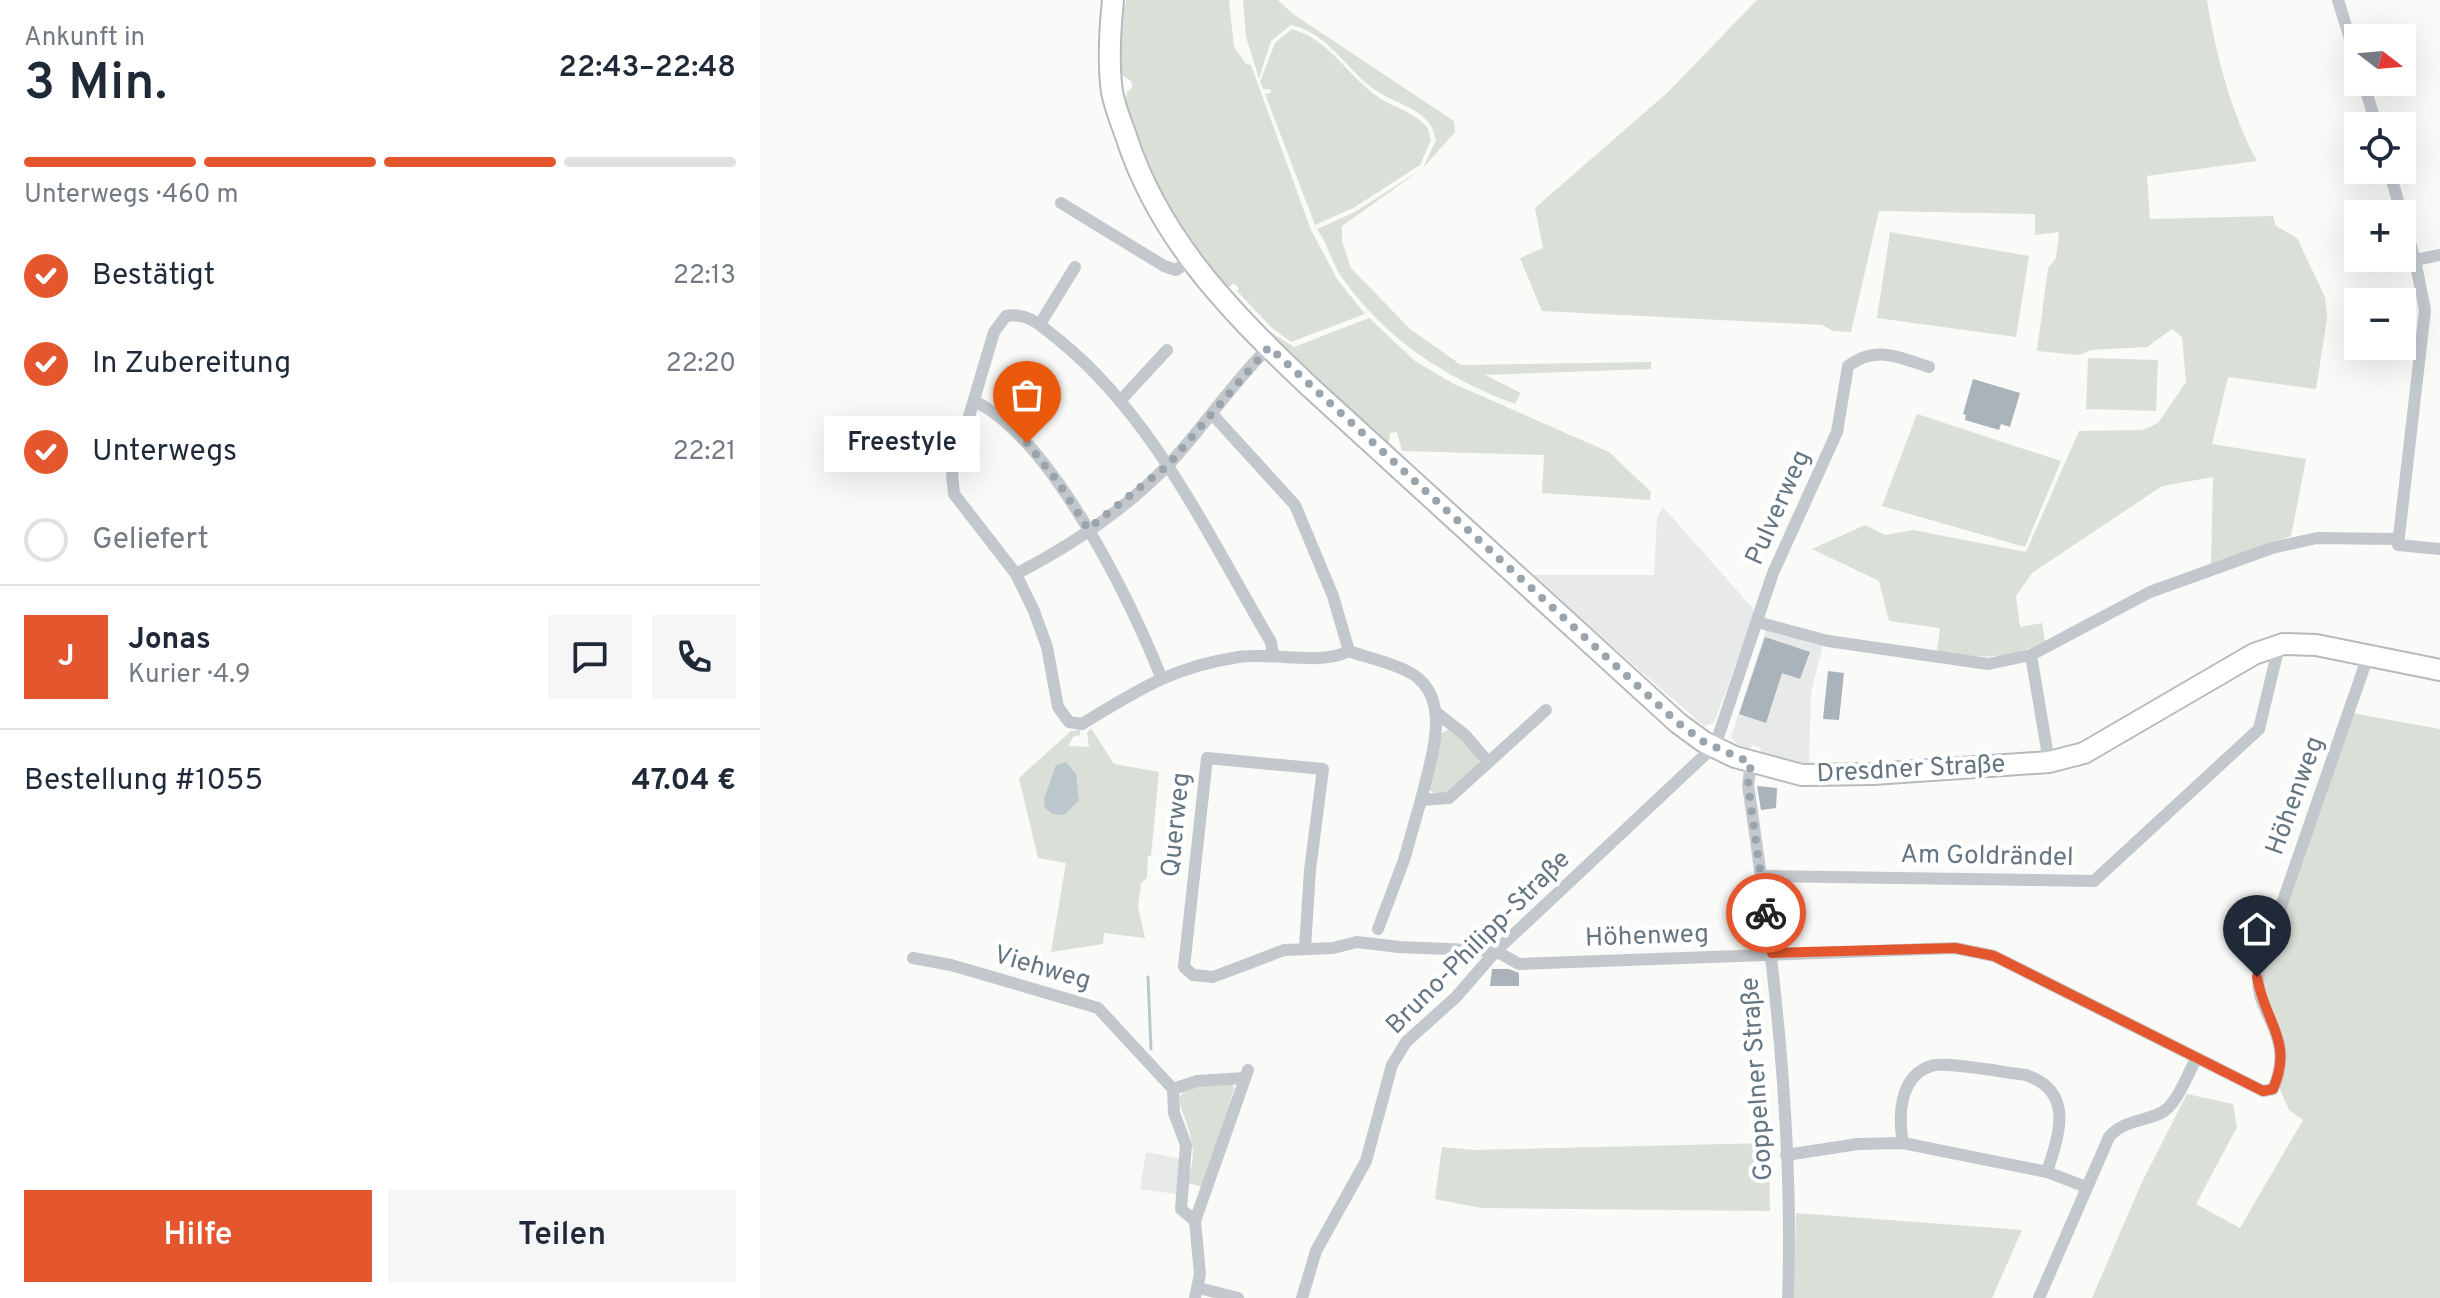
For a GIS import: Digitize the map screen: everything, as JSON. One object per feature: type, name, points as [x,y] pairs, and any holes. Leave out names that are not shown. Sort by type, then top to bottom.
[{"type":"main road","name":"Dresdner Straße","points":[[1113,0],[1112,93],[1138,171],[1161,218],[1190,260],[1269,347],[1678,723],[1712,746],[1751,763],[1786,772],[1824,776],[2049,762],[2084,753],[2254,654],[2279,646]]},
{"type":"main road","points":[[2279,646],[2316,645],[2440,670]]},
{"type":"street","points":[[2338,0],[2345,24]]},
{"type":"street","points":[[1061,203],[1164,266],[1176,270],[1190,260]]},
{"type":"street","points":[[2416,260],[2440,255]]},
{"type":"street","points":[[2416,265],[2425,310],[2398,545],[2440,549]]},
{"type":"street","points":[[1040,324],[1075,267]]},
{"type":"street","points":[[1273,654],[1271,642],[1167,466],[1120,401],[1092,370],[1040,324],[1017,314],[1006,316],[999,323],[952,474],[954,494],[1016,574],[1047,647],[1058,707],[1075,725],[1082,724],[1161,677],[1212,662],[1273,654],[1323,658],[1349,651],[1410,672],[1425,683],[1437,713],[1465,735],[1488,762]]},
{"type":"street","points":[[1016,574],[1054,554],[1167,466],[1269,347]]},
{"type":"street","points":[[1120,401],[1167,350]]},
{"type":"street","name":"Pulverweg","points":[[1712,746],[1726,716],[1781,554],[1837,432],[1848,366],[1863,354],[1886,354],[1929,367]]},
{"type":"street","points":[[974,401],[986,407],[1034,450],[1088,529],[1161,677]]},
{"type":"street","points":[[1213,415],[1295,505],[1333,596],[1349,651]]},
{"type":"street","points":[[1757,622],[1817,639],[1988,664],[2031,655],[2150,592],[2272,548],[2317,538],[2398,539]]},
{"type":"street","name":"Am Goldrändel","points":[[1761,876],[2094,881],[2259,729],[2279,646]]},
{"type":"street","points":[[2031,655],[2049,762]]},
{"type":"street","name":"Höhenweg","points":[[1496,951],[1519,964],[1772,953],[1955,948],[1974,951],[1994,956],[2263,1091],[2273,1089],[2282,1068],[2282,1053],[2259,985],[2259,970],[2368,656]]},
{"type":"street","points":[[1421,800],[1449,798],[1546,710]]},
{"type":"street","points":[[1378,929],[1421,800],[1437,713]]},
{"type":"street","name":"Bruno-Philipp-Straße","points":[[1302,1298],[1316,1251],[1366,1161],[1392,1065],[1406,1042],[1456,997],[1496,951],[1712,746]]},
{"type":"street","name":"Querweg","points":[[1305,948],[1310,870],[1323,769],[1207,758],[1184,967],[1193,975],[1213,977],[1284,950],[1333,948],[1357,942],[1496,951]]},
{"type":"street","name":"Goppelner Straße","points":[[1751,763],[1748,785],[1772,953],[1786,1155],[1790,1245],[1788,1298]]},
{"type":"street","name":"Viehweg","points":[[913,958],[951,965],[1098,1008],[1173,1089]]},
{"type":"street","points":[[2039,1298],[2109,1137],[2124,1123],[2162,1112],[2170,1106],[2196,1059]]},
{"type":"street","points":[[1903,1143],[1900,1117],[1906,1090],[1918,1073],[1932,1065],[2026,1075],[2040,1080],[2051,1089],[2061,1118],[2047,1172]]},
{"type":"street","points":[[1195,1221],[1181,1209],[1186,1145],[1174,1113],[1173,1089],[1197,1081],[1246,1074],[1195,1221],[1197,1293],[1238,1298]]},
{"type":"street","points":[[1786,1155],[1858,1144],[1903,1143],[2047,1172],[2086,1187]]},
{"type":"shaded area","points":[[1126,0],[1229,0],[1234,47],[1246,64],[1251,65],[1311,230],[1337,279],[1365,314],[1291,342],[1272,328],[1237,291],[1239,289],[1234,283],[1228,288],[1193,250],[1168,211],[1129,122],[1125,103],[1132,82],[1121,74],[1121,4],[1126,4]]},
{"type":"shaded area","points":[[1243,0],[1278,0],[1293,14],[1454,121],[1455,132],[1423,168],[1436,140],[1432,126],[1413,110],[1368,85],[1317,37],[1291,25],[1271,41],[1259,78],[1246,37]]},
{"type":"shaded area","points":[[1757,0],[2207,0],[2226,83],[2257,161],[2147,176],[2150,219],[2273,216],[2276,226],[2297,238],[2325,297],[2327,319],[2316,389],[2228,377],[2212,444],[2306,459],[2291,536],[2211,564],[2213,477],[2162,486],[2032,573],[2016,596],[2020,627],[2042,623],[2045,641],[2017,652],[1992,656],[1937,652],[1940,628],[1889,621],[1879,581],[1812,549],[1865,525],[1885,535],[1913,530],[2026,552],[2079,431],[2143,430],[2158,423],[2186,382],[2182,337],[2172,329],[2147,347],[2091,350],[2079,355],[2037,351],[2048,268],[2056,258],[2059,232],[2035,235],[2035,214],[1879,211],[1851,332],[1833,331],[1822,325],[1542,311],[1520,258],[1543,248],[1535,208],[1667,93]]},
{"type":"shaded area","points":[[1292,29],[1316,40],[1375,95],[1418,119],[1426,127],[1431,140],[1420,165],[1355,207],[1315,225],[1265,94],[1271,93],[1270,89],[1263,89],[1260,82],[1275,43]]},
{"type":"shaded area","points":[[1423,168],[1342,226],[1342,241],[1351,268],[1410,329],[1461,365],[1651,362],[1651,369],[1485,375],[1521,393],[1515,404],[1441,369],[1398,339],[1343,279],[1317,229],[1355,212]]},
{"type":"shaded area","points":[[1890,232],[2029,256],[2016,337],[1877,318]]},
{"type":"shaded area","points":[[1369,318],[1415,361],[1452,383],[1609,452],[1651,492],[1650,500],[1542,493],[1544,455],[1402,451],[1397,432],[1390,433],[1389,442],[1381,443],[1269,331],[1294,347]]},
{"type":"shaded area","points":[[2088,358],[2158,360],[2156,411],[2086,409]]},
{"type":"shaded area","points":[[1917,414],[2061,461],[2025,547],[1882,506]]},
{"type":"shaded area","points":[[1663,507],[1755,611],[1714,723],[1704,726],[1530,575],[1654,575],[1657,518]]},
{"type":"shaded area","points":[[1766,630],[1823,645],[1811,692],[1809,764],[1760,755],[1761,748],[1752,745],[1750,750],[1739,746],[1731,737]]},
{"type":"shaded area","points":[[2352,713],[2440,729],[2440,1298],[2092,1298],[2142,1182],[2187,1094],[2233,1104],[2237,1127],[2196,1204],[2240,1228],[2303,1120],[2289,1110],[2279,1087],[2284,1068],[2260,982]]},
{"type":"shaded area","points":[[1091,728],[1114,764],[1159,772],[1151,856],[1148,856],[1147,878],[1141,883],[1138,907],[1145,938],[1104,933],[1103,944],[1051,952],[1066,863],[1038,858],[1019,778],[1071,731],[1080,730],[1080,735],[1073,737],[1068,746],[1089,747],[1087,733]]},
{"type":"shaded area","points":[[1450,729],[1478,755],[1479,764],[1451,792],[1441,797],[1429,790],[1441,733]]},
{"type":"shaded area","points":[[1066,762],[1076,774],[1079,800],[1064,815],[1053,814],[1045,808],[1044,799],[1056,765]]},
{"type":"shaded area","points":[[1233,1084],[1203,1187],[1188,1183],[1193,1152],[1180,1100],[1182,1094],[1190,1089]]},
{"type":"shaded area","points":[[1769,1143],[1770,1211],[1481,1208],[1435,1199],[1442,1147],[1474,1150]]},
{"type":"shaded area","points":[[1146,1152],[1182,1159],[1176,1194],[1140,1189]]},
{"type":"shaded area","points":[[1796,1213],[2022,1230],[1992,1298],[1794,1298]]},
{"type":"building","points":[[1973,379],[2020,393],[2010,427],[2001,424],[1999,430],[1965,420],[1966,415],[1963,414]]},
{"type":"building","points":[[1765,637],[1810,652],[1800,679],[1782,673],[1766,723],[1739,714]]},
{"type":"building","points":[[1828,671],[1844,673],[1839,720],[1823,719]]},
{"type":"building","points":[[1757,786],[1777,788],[1776,808],[1761,810]]},
{"type":"building","points":[[1492,969],[1509,969],[1519,973],[1519,986],[1490,986]]},
{"type":"waterway","points":[[1148,977],[1151,1049]]},
{"type":"way so far","points":[[1027,443],[1058,482],[1088,529],[1112,513],[1167,466],[1269,347],[1678,723],[1704,742],[1751,763],[1747,774],[1748,785],[1766,913]]},
{"type":"place","name":"Freestyle","points":[[1027,443]]},
{"type":"route","points":[[1766,913],[1772,953],[1955,948],[1994,956],[2263,1091],[2273,1089],[2282,1068],[2282,1053],[2257,977]]}]
